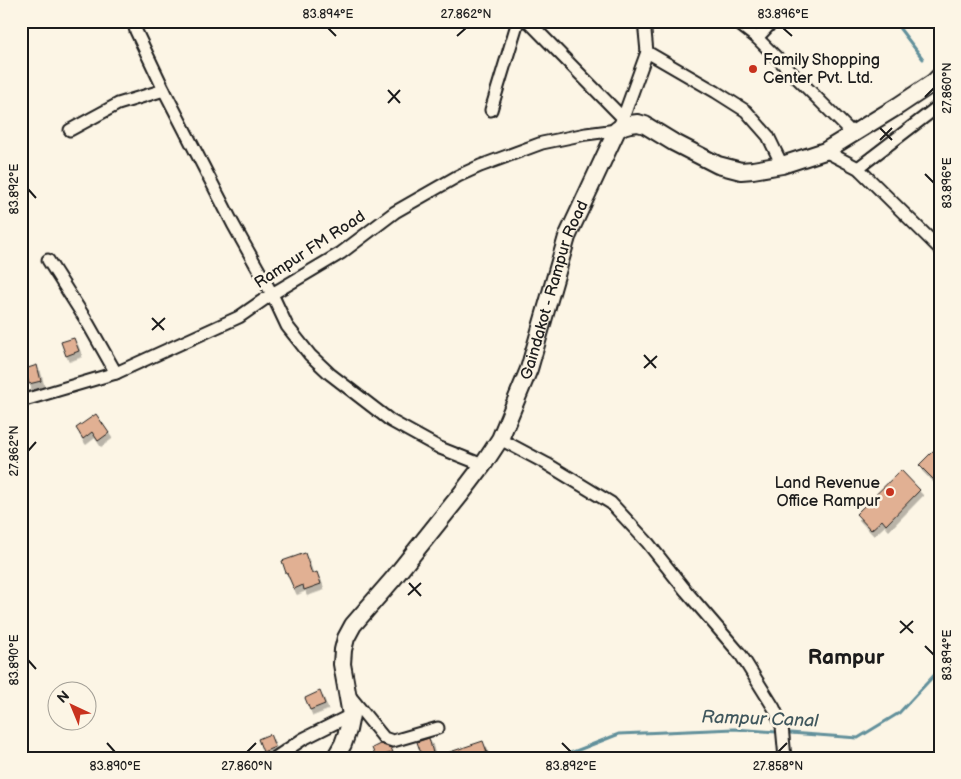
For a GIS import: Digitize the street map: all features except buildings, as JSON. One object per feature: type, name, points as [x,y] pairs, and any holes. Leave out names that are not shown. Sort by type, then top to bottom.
[{"type":"main road","points":[[620,124],[623,126],[638,123],[645,125],[718,166],[740,171],[753,170],[782,165],[825,152],[934,82],[940,76]]},
{"type":"main road","name":"Gaindakot - Rampur Road","points":[[335,758],[344,744],[351,714],[342,664],[346,638],[353,625],[393,579],[483,465],[500,439],[529,369],[567,237],[620,124]]},
{"type":"street","points":[[133,21],[164,90],[287,326],[310,355],[330,374],[391,421],[440,448],[483,465]]},
{"type":"street","points":[[491,110],[518,21]]},
{"type":"street","points":[[528,21],[620,124],[647,52],[644,21]]},
{"type":"street","points":[[735,21],[757,38],[853,134]]},
{"type":"street","points":[[757,38],[772,21]]},
{"type":"street","points":[[647,52],[746,111],[768,136],[782,165]]},
{"type":"street","points":[[70,130],[118,104],[164,90]]},
{"type":"street","points":[[858,168],[940,106]]},
{"type":"street","name":"Rampur FM Road","points":[[21,400],[116,373],[239,317],[272,294],[341,253],[395,212],[458,176],[542,143],[586,134],[620,124]]},
{"type":"street","points":[[825,152],[858,168],[940,249]]},
{"type":"street","points":[[48,260],[86,320],[116,373]]},
{"type":"street","points":[[500,439],[547,464],[611,503],[648,543],[741,655],[774,708],[782,726],[785,757]]},
{"type":"street","points":[[347,694],[384,738],[393,741],[438,728]]},
{"type":"street","points":[[274,758],[303,739],[351,714]]},
{"type":"waterway","points":[[894,21],[923,59]]},
{"type":"waterway","name":"Rampur Canal","points":[[558,758],[619,734],[734,729],[858,738],[899,713],[940,669]]},
{"type":"place","name":"Family Shopping Center Pvt. Ltd.","points":[[753,69]]},
{"type":"place","name":"Land Revenue Office Rampur","points":[[890,492]]},
{"type":"district","name":"Rampur","points":[[846,657]]}]
